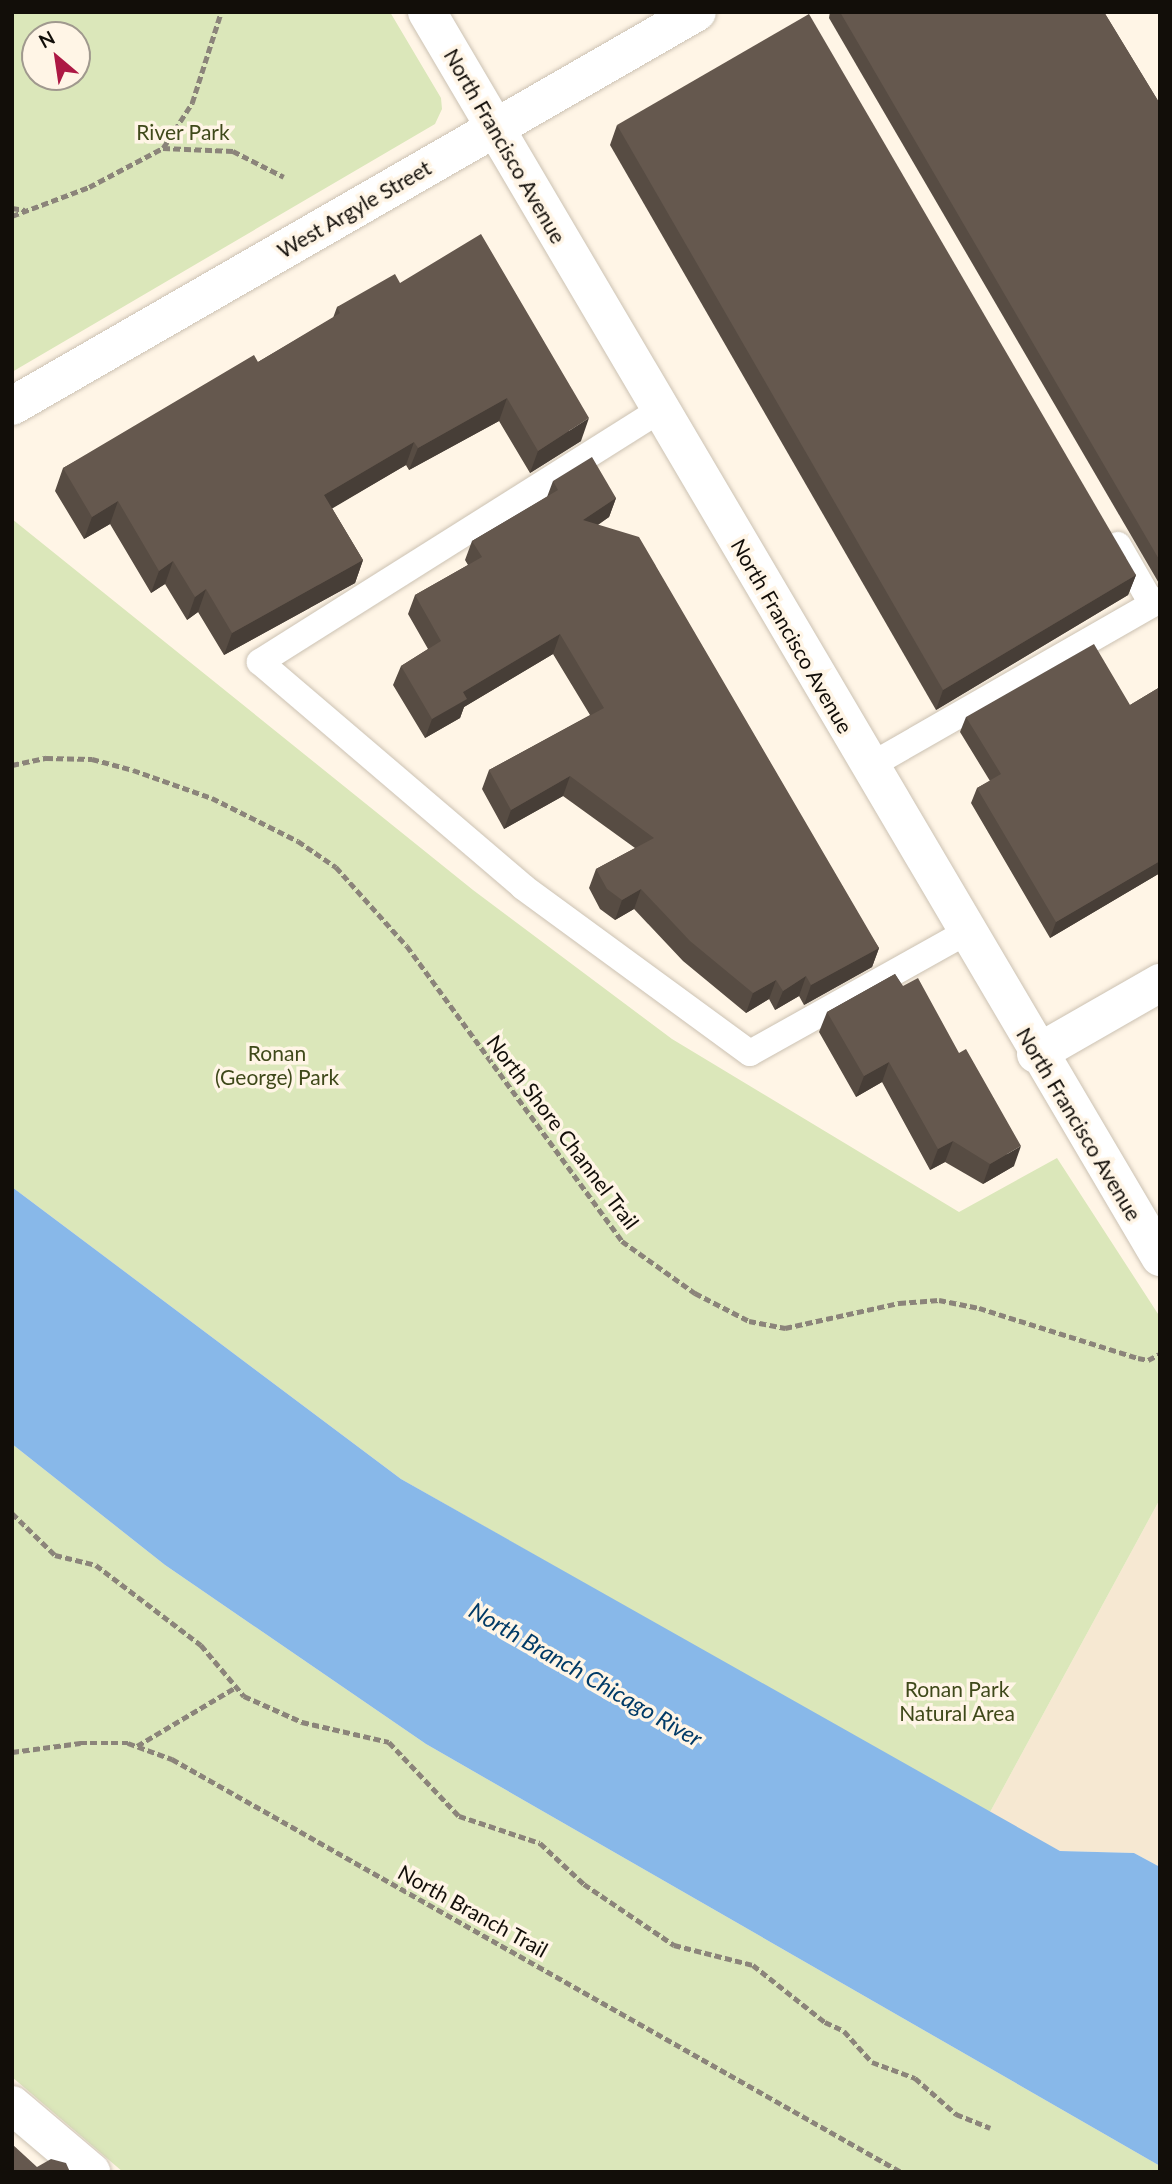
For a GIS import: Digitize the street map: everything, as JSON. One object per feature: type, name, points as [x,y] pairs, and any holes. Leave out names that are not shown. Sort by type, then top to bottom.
[{"type":"street","name":"North Francisco Avenue","points":[[427,12],[1036,1054],[1160,1257]]},
{"type":"street","name":"West Argyle Street","points":[[12,406],[697,12]]},
{"type":"street","points":[[1036,1054],[1160,984]]},
{"type":"street","points":[[12,2105],[91,2172]]},
{"type":"lane","points":[[660,410],[260,662],[523,887],[750,1054],[965,933]]},
{"type":"lane","points":[[868,767],[1156,602],[1103,520]]},
{"type":"path","points":[[12,216],[89,187],[163,148],[192,103],[221,12]]},
{"type":"path","points":[[163,148],[233,150],[284,177]]},
{"type":"path","points":[[12,208],[28,211]]},
{"type":"path","name":"North Shore Channel Trail","points":[[12,765],[46,758],[92,759],[133,770],[212,798],[298,841],[336,867],[407,946],[622,1241],[695,1293],[749,1321],[785,1328],[899,1303],[939,1300],[979,1308],[1138,1358],[1148,1360],[1160,1354]]},
{"type":"path","points":[[12,1513],[55,1556],[96,1565],[201,1645],[244,1696],[302,1721],[389,1742],[459,1816],[540,1843],[584,1884],[674,1945],[753,1965],[825,2022],[844,2031],[872,2062],[915,2078],[956,2114],[990,2128]]},
{"type":"path","points":[[136,1746],[236,1687]]},
{"type":"path","name":"North Branch Trail","points":[[12,1752],[80,1743],[136,1746],[172,1759],[901,2172]]},
{"type":"shaded area","points":[[1160,1499],[1160,1867],[1134,1853],[1060,1851],[989,1814]]},
{"type":"green space","name":"River Park","points":[[12,12],[390,12],[441,98],[442,109],[435,124],[12,372]]},
{"type":"green space","name":"Ronan (George) Park","points":[[12,519],[473,890],[672,1039],[959,1212],[1057,1158],[1160,1317],[1160,1499],[989,1814],[401,1479],[12,1187]]},
{"type":"green space","points":[[12,1444],[165,1565],[426,1744],[1160,2166],[1160,2172],[123,2172],[12,2077]]},
{"type":"water","name":"North Branch Chicago River","points":[[12,1187],[401,1479],[1060,1851],[1134,1853],[1160,1867],[1160,2166],[426,1744],[165,1565],[12,1444]]},
{"type":"building","points":[[840,12],[1104,12],[1160,104],[1160,561]]},
{"type":"building","points":[[809,14],[1136,575],[943,690],[617,125]]},
{"type":"building","points":[[481,234],[589,418],[538,451],[507,398],[418,448],[414,442],[324,495],[363,560],[232,633],[206,589],[195,597],[173,561],[159,571],[118,501],[92,517],[63,468],[254,355],[258,362],[340,313],[337,307],[395,274],[400,283]]},
{"type":"building","points":[[592,457],[616,498],[583,520],[639,537],[879,948],[811,985],[806,976],[783,991],[776,980],[753,993],[690,941],[641,889],[622,900],[607,889],[596,869],[654,838],[570,776],[511,810],[489,770],[604,708],[560,634],[463,692],[467,699],[432,719],[401,666],[441,641],[415,595],[482,557],[472,541],[558,490],[553,481]]},
{"type":"building","points":[[1094,644],[1130,705],[1160,687],[1160,861],[1056,922],[977,788],[1001,774],[966,717]]},
{"type":"building","points":[[895,974],[903,986],[918,978],[959,1053],[966,1049],[1021,1146],[990,1164],[953,1141],[938,1149],[889,1062],[864,1076],[827,1012]]},
{"type":"building","points":[[12,2144],[37,2167],[51,2159],[66,2163],[70,2172],[12,2172]]},
{"type":"park label","name":"Ronan Park Natural Area","points":[[957,1701]]}]
